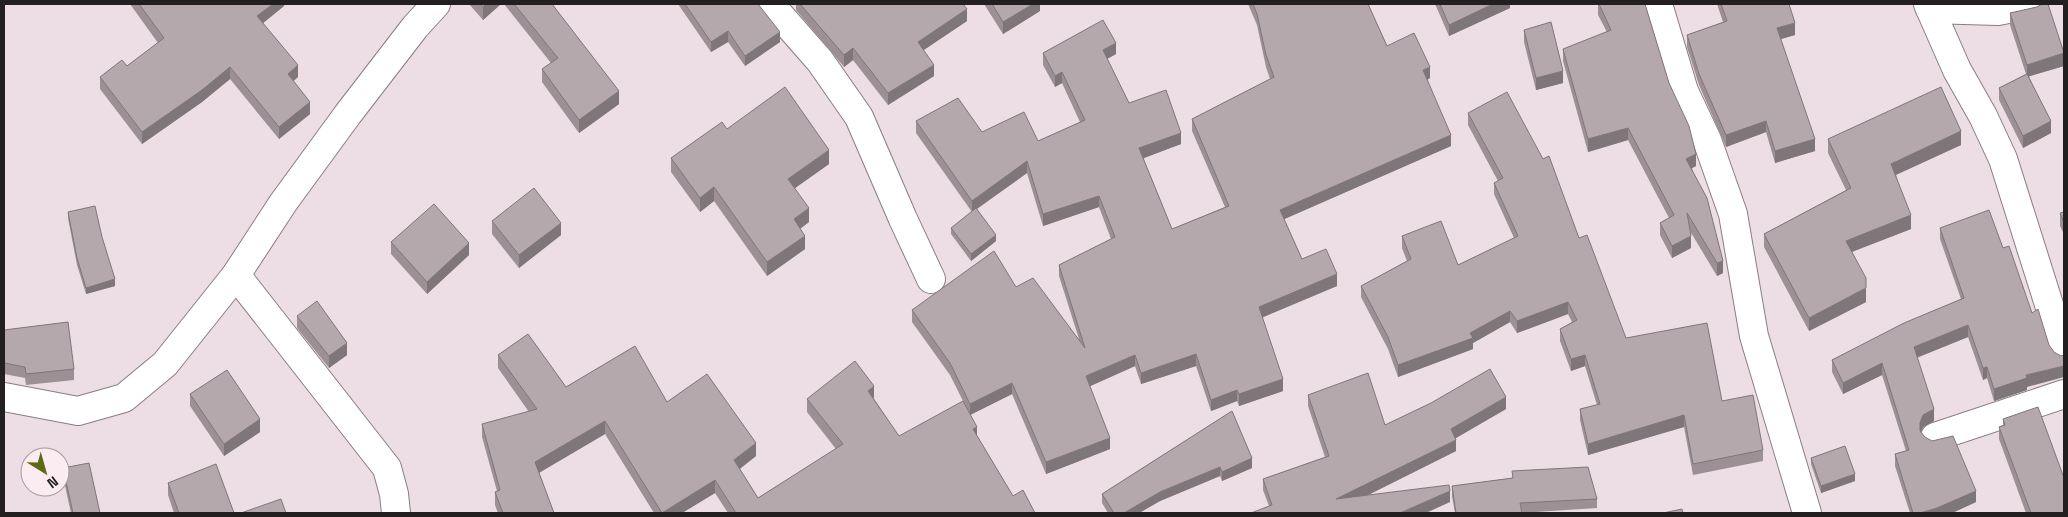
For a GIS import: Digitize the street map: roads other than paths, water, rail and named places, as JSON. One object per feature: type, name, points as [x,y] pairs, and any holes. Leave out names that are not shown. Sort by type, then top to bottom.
[{"type":"street","points":[[4,397],[78,412],[124,398],[165,364],[236,275],[283,203],[348,114],[415,27],[436,4]]},
{"type":"street","points":[[770,4],[820,61],[859,117],[931,279]]},
{"type":"street","points":[[1658,4],[1684,91],[1707,140],[1733,214],[1754,336],[1807,513]]},
{"type":"street","points":[[2034,4],[1998,10],[1929,6],[1957,70],[1983,116],[2003,159],[2064,352]]},
{"type":"street","points":[[236,275],[387,468],[394,494],[396,513]]},
{"type":"street","points":[[1935,437],[2064,394]]}]
